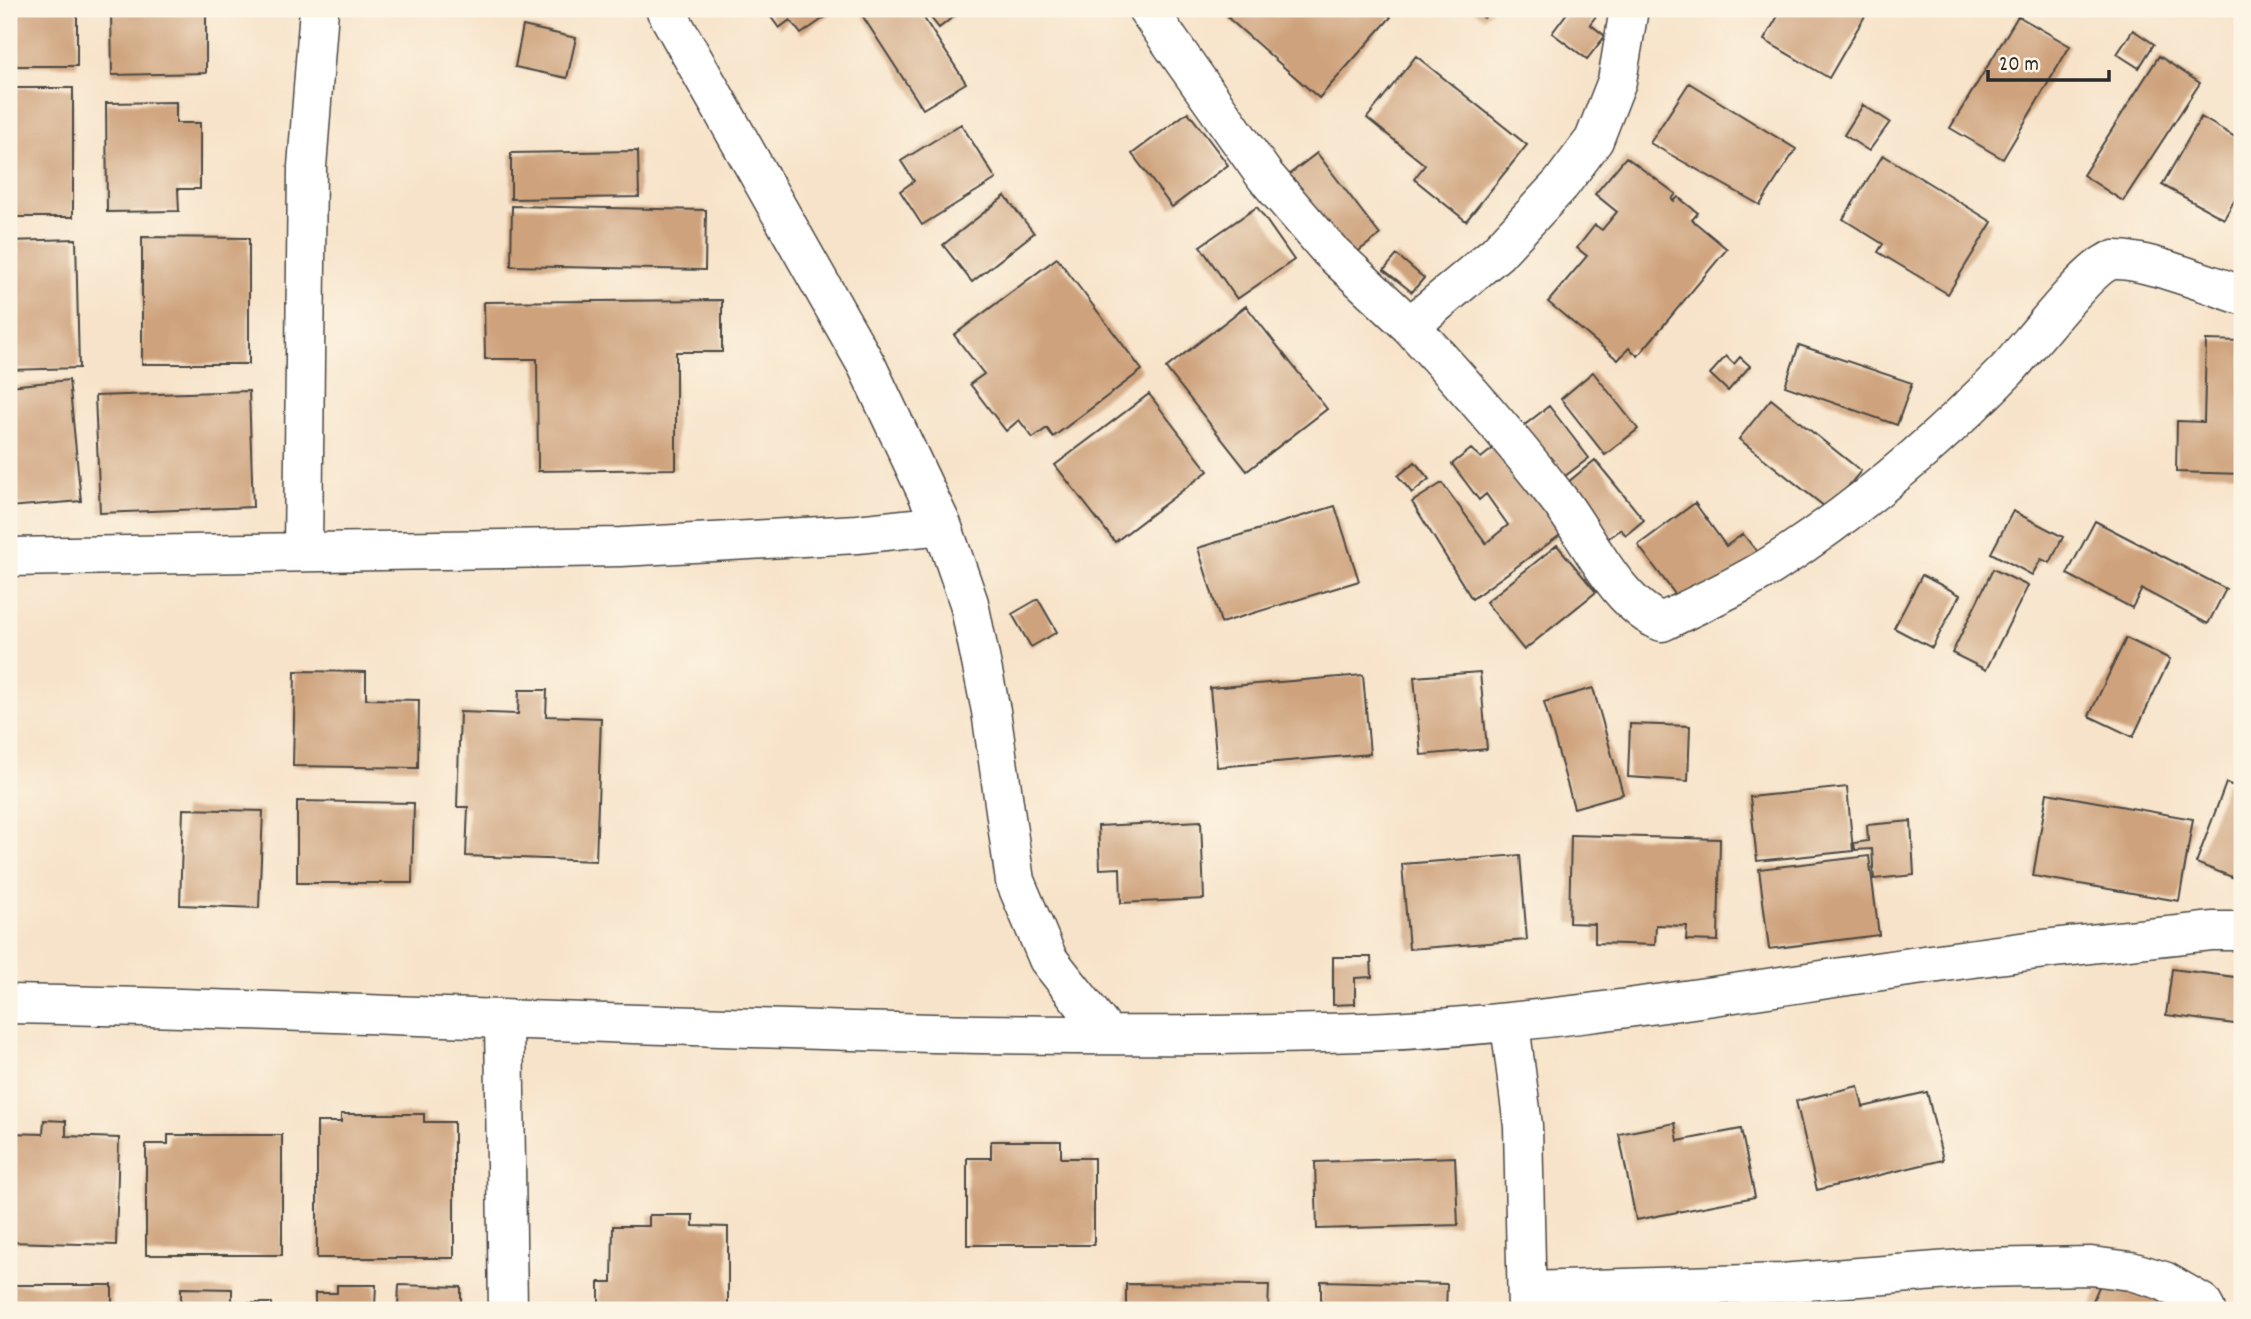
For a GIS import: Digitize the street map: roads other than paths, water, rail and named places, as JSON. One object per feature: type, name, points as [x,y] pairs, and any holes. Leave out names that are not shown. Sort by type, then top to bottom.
[{"type":"street","points":[[303,551],[307,167],[319,9]]},
{"type":"street","points":[[665,9],[867,366],[942,525],[969,603],[990,711],[1015,881],[1048,960],[1107,1034]]},
{"type":"street","points":[[1147,9],[1265,176],[1329,250],[1410,326],[1472,393],[1561,503],[1597,557],[1630,598],[1646,615],[1662,622],[1774,564],[1885,485],[1939,439],[2011,366],[2093,272],[2112,260],[2136,263],[2242,295]]},
{"type":"street","points":[[1410,326],[1497,253],[1561,184],[1594,140],[1617,81],[1629,9]]},
{"type":"street","points":[[9,558],[621,547],[858,534],[942,525]]},
{"type":"street","points":[[9,1004],[224,1008],[504,1020],[1107,1034],[1363,1032],[1510,1024],[2012,953],[2242,931]]},
{"type":"street","points":[[504,1020],[508,1310]]},
{"type":"street","points":[[1510,1024],[1523,1126],[1528,1301],[1976,1268],[2091,1266],[2131,1271],[2164,1281],[2202,1303],[2206,1310]]}]
